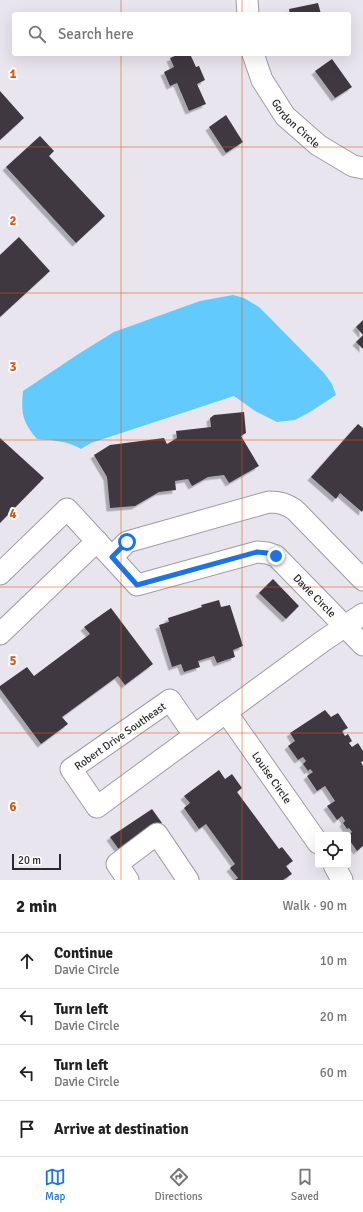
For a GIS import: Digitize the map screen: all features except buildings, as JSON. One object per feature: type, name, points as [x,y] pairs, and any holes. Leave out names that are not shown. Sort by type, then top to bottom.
[{"type":"street","points":[[247,0],[248,12]]},
{"type":"street","name":"Gordon Circle","points":[[254,56],[262,80],[286,116],[318,145],[353,166],[363,168]]},
{"type":"street","points":[[112,557],[127,542],[268,502],[279,502],[295,510],[363,580]]},
{"type":"street","name":"Davie Circle","points":[[0,574],[67,509],[137,585],[257,552],[276,556],[363,645]]},
{"type":"street","points":[[0,634],[97,541]]},
{"type":"street","name":"Robert Drive Southeast","points":[[194,735],[170,700],[71,769],[97,807],[194,735],[363,614]]},
{"type":"street","name":"Louise Circle","points":[[226,712],[315,839]]},
{"type":"street","points":[[128,880],[117,864],[157,834],[188,880]]},
{"type":"street","points":[[336,868],[342,880]]},
{"type":"water","points":[[233,295],[244,298],[259,307],[324,373],[332,384],[336,395],[295,420],[277,422],[255,411],[234,396],[91,443],[81,449],[76,446],[54,440],[37,439],[28,427],[25,422],[22,405],[23,391],[80,353],[114,332],[200,301]]},
{"type":"route","points":[[127,542],[112,557],[137,585],[257,552],[276,556]]}]
